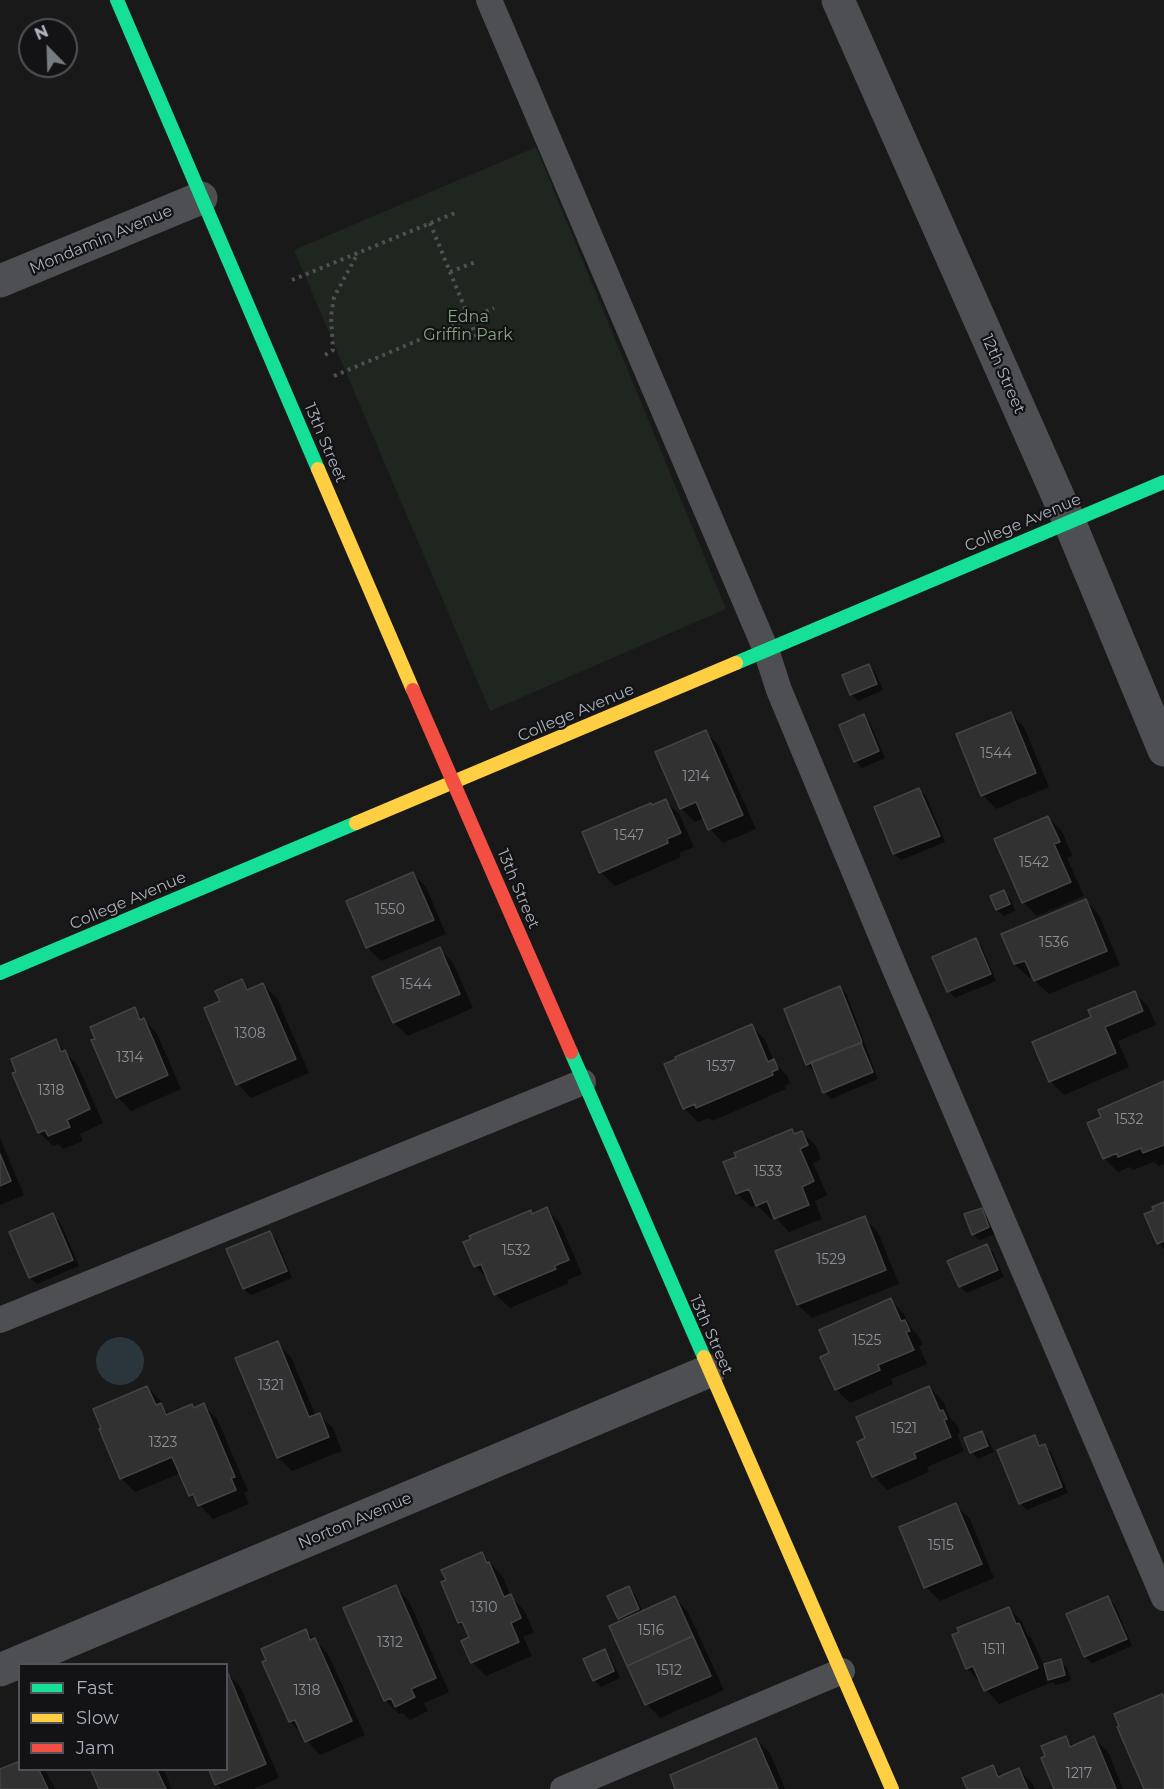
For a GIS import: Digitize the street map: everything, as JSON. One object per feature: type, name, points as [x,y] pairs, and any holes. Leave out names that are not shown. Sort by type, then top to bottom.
[{"type":"street","name":"13th Street","points":[[117,0],[453,782],[892,1789]]},
{"type":"street","name":"12th Street","points":[[838,0],[1069,521],[1164,750]]},
{"type":"street","name":"Mondamin Avenue","points":[[0,282],[201,198]]},
{"type":"street","name":"College Avenue","points":[[0,973],[1164,482]]},
{"type":"street","name":"Norton Avenue","points":[[0,1670],[709,1371]]},
{"type":"lane","points":[[489,0],[766,650],[779,690],[895,969],[1164,1598]]},
{"type":"lane","points":[[0,1320],[583,1082]]},
{"type":"lane","points":[[563,1789],[842,1671]]},
{"type":"path","points":[[292,280],[454,213]]},
{"type":"path","points":[[430,224],[477,338]]},
{"type":"path","points":[[325,355],[333,350],[331,316],[334,297],[358,253]]},
{"type":"path","points":[[450,272],[475,262]]},
{"type":"path","points":[[334,376],[494,308]]},
{"type":"green space","name":"Edna Griffin Park","points":[[536,147],[726,609],[490,711],[294,250]]},
{"type":"shaded area","points":[[120,1337],[137,1344],[144,1361],[137,1378],[120,1385],[103,1378],[96,1361],[103,1344]]},
{"type":"building","points":[[869,664],[877,684],[850,695],[842,675]]},
{"type":"building","points":[[1011,712],[1036,773],[981,796],[956,734]]},
{"type":"building","points":[[864,714],[879,751],[854,762],[839,725]]},
{"type":"building","points":[[706,730],[743,815],[708,830],[696,802],[680,809],[655,752]]},
{"type":"building","points":[[919,788],[940,836],[893,854],[874,807]]},
{"type":"building","points":[[666,799],[681,833],[667,839],[668,843],[599,873],[582,832]]},
{"type":"building","points":[[1048,816],[1060,842],[1054,844],[1071,882],[1022,903],[994,839]]},
{"type":"building","points":[[413,872],[434,920],[366,948],[346,901]]},
{"type":"building","points":[[1004,890],[1010,904],[996,910],[990,896]]},
{"type":"building","points":[[1086,899],[1107,951],[1034,981],[1025,961],[1014,964],[1001,934]]},
{"type":"building","points":[[976,938],[991,974],[947,992],[932,957]]},
{"type":"building","points":[[440,947],[460,994],[393,1023],[372,977]]},
{"type":"building","points":[[242,979],[247,990],[263,983],[296,1059],[236,1085],[204,1008],[220,1001],[215,991]]},
{"type":"building","points":[[840,986],[862,1042],[806,1065],[784,1009]]},
{"type":"building","points":[[1135,991],[1143,1011],[1105,1027],[1116,1053],[1049,1082],[1032,1042],[1091,1017],[1088,1010]]},
{"type":"building","points":[[135,1007],[140,1020],[144,1018],[168,1075],[116,1098],[91,1040],[95,1039],[90,1027]]},
{"type":"building","points":[[752,1024],[768,1062],[774,1059],[778,1069],[772,1072],[773,1075],[696,1108],[695,1104],[683,1109],[664,1064],[676,1059],[675,1057]]},
{"type":"building","points":[[56,1039],[61,1052],[65,1050],[90,1109],[67,1120],[70,1127],[48,1136],[45,1130],[38,1133],[12,1073],[16,1072],[11,1059]]},
{"type":"building","points":[[861,1043],[873,1072],[823,1093],[811,1062]]},
{"type":"building","points":[[1164,1081],[1164,1145],[1143,1153],[1141,1148],[1118,1157],[1117,1153],[1103,1159],[1087,1123],[1101,1117],[1098,1110]]},
{"type":"building","points":[[792,1129],[794,1134],[802,1131],[808,1145],[800,1149],[814,1181],[802,1187],[809,1205],[774,1219],[767,1201],[756,1206],[749,1189],[736,1194],[723,1162],[736,1157],[734,1153]]},
{"type":"building","points":[[0,1154],[11,1181],[0,1186]]},
{"type":"building","points":[[1164,1202],[1164,1241],[1157,1244],[1144,1214],[1154,1210],[1152,1207]]},
{"type":"building","points":[[547,1207],[569,1260],[554,1266],[556,1269],[494,1295],[481,1264],[474,1267],[463,1242],[471,1239],[469,1236],[531,1210],[532,1214]]},
{"type":"building","points":[[982,1208],[989,1227],[972,1235],[964,1214]]},
{"type":"building","points":[[53,1213],[73,1260],[29,1278],[9,1232]]},
{"type":"building","points":[[865,1216],[886,1270],[797,1305],[775,1251]]},
{"type":"building","points":[[270,1231],[287,1271],[243,1289],[226,1249]]},
{"type":"building","points":[[987,1244],[998,1270],[959,1287],[947,1261]]},
{"type":"building","points":[[891,1298],[901,1321],[905,1320],[910,1331],[906,1332],[914,1350],[878,1365],[880,1370],[835,1390],[820,1357],[829,1353],[819,1330]]},
{"type":"building","points":[[278,1341],[309,1417],[320,1413],[329,1437],[277,1458],[235,1358]]},
{"type":"building","points":[[147,1386],[156,1405],[161,1403],[166,1415],[192,1404],[194,1408],[204,1403],[235,1477],[231,1478],[236,1490],[198,1506],[193,1494],[189,1496],[172,1457],[120,1479],[93,1409]]},
{"type":"building","points":[[929,1386],[940,1411],[943,1410],[947,1419],[944,1420],[951,1437],[914,1453],[916,1458],[872,1477],[857,1442],[865,1438],[856,1417]]},
{"type":"building","points":[[982,1431],[988,1446],[970,1453],[964,1438]]},
{"type":"building","points":[[1035,1435],[1039,1446],[1045,1444],[1062,1487],[1019,1504],[997,1450]]},
{"type":"building","points":[[956,1503],[982,1564],[924,1588],[899,1527]]},
{"type":"building","points":[[482,1552],[487,1563],[489,1562],[504,1597],[511,1594],[521,1618],[511,1623],[519,1642],[471,1663],[461,1641],[469,1637],[462,1622],[458,1623],[441,1582],[446,1580],[441,1570]]},
{"type":"building","points":[[396,1585],[436,1678],[411,1689],[415,1697],[395,1707],[391,1698],[384,1701],[343,1608]]},
{"type":"building","points":[[629,1586],[639,1609],[618,1619],[607,1596]]},
{"type":"building","points":[[675,1596],[693,1636],[627,1666],[609,1626]]},
{"type":"building","points":[[1108,1596],[1127,1639],[1084,1657],[1066,1614]]},
{"type":"building","points":[[1009,1607],[1016,1624],[1019,1623],[1038,1668],[984,1691],[973,1666],[966,1669],[952,1635],[959,1632],[957,1628]]},
{"type":"building","points":[[306,1629],[310,1640],[315,1638],[352,1721],[305,1742],[295,1720],[289,1722],[262,1662],[266,1660],[261,1649]]},
{"type":"building","points":[[693,1636],[711,1676],[645,1705],[627,1666]]},
{"type":"building","points":[[605,1649],[614,1671],[593,1681],[583,1659]]},
{"type":"building","points":[[1061,1659],[1065,1675],[1048,1680],[1044,1664]]},
{"type":"building","points":[[228,1673],[266,1764],[215,1785],[209,1771],[228,1771]]},
{"type":"building","points":[[1162,1694],[1164,1697],[1164,1789],[1144,1789],[1117,1727],[1119,1726],[1114,1714]]},
{"type":"building","points":[[1066,1736],[1070,1747],[1094,1736],[1116,1789],[1054,1789],[1041,1758],[1045,1756],[1041,1746]]},
{"type":"building","points":[[756,1738],[778,1789],[675,1789],[670,1775]]},
{"type":"building","points":[[18,1762],[18,1771],[39,1771],[48,1789],[0,1789],[0,1769]]},
{"type":"building","points":[[993,1765],[998,1777],[1019,1768],[1028,1789],[967,1789],[962,1778]]},
{"type":"building","points":[[91,1771],[157,1771],[166,1789],[99,1789]]},
{"type":"traffic: fast","points":[[117,0],[318,469]]},
{"type":"traffic: fast","points":[[736,663],[1164,482]]},
{"type":"traffic: fast","points":[[0,973],[356,823]]},
{"type":"traffic: fast","points":[[571,1052],[704,1357]]},
{"type":"traffic: slow","points":[[318,469],[413,690]]},
{"type":"traffic: slow","points":[[356,823],[736,663]]},
{"type":"traffic: slow","points":[[704,1357],[892,1789]]},
{"type":"traffic: jam","points":[[413,690],[571,1052]]}]
